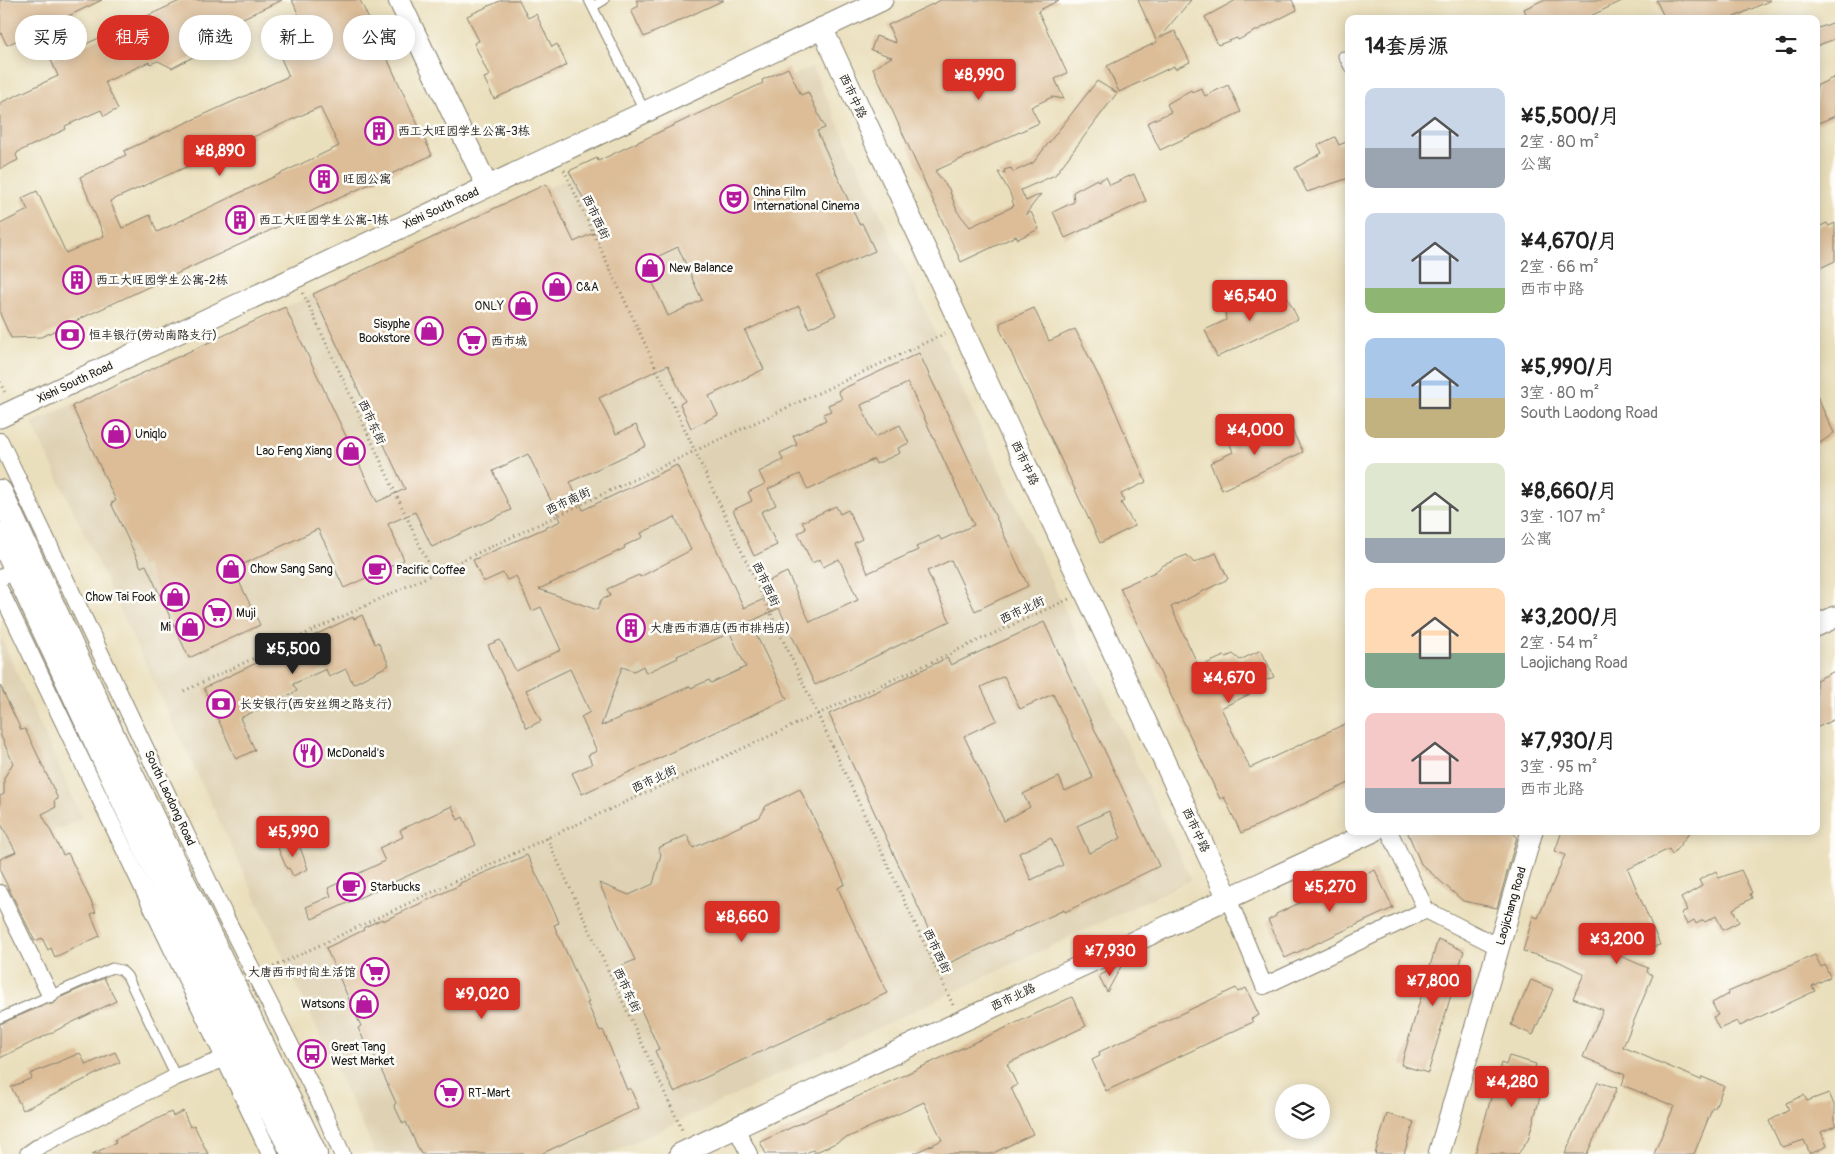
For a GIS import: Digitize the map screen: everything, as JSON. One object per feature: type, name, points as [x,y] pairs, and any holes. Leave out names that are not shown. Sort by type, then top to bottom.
[{"type":"main road","name":"South Laodong Road","points":[[0,492],[115,741],[315,1154]]},
{"type":"main road","points":[[0,535],[8,574],[233,1056],[294,1154]]},
{"type":"street","points":[[399,0],[487,186]]},
{"type":"street","name":"Xishi South Road","points":[[0,417],[882,0]]},
{"type":"street","name":"西市中路","points":[[822,28],[1228,898]]},
{"type":"street","name":"South Laodong Road","points":[[0,441],[255,975],[320,1104],[342,1154]]},
{"type":"street","points":[[0,590],[233,1056],[270,1154]]},
{"type":"street","points":[[1820,624],[1835,618]]},
{"type":"street","name":"西市北路","points":[[685,1152],[960,1022],[1365,835]]},
{"type":"street","points":[[1391,835],[1426,910],[1499,947]]},
{"type":"street","name":"Laojichang Road","points":[[1440,1154],[1531,835]]},
{"type":"street","points":[[0,893],[50,994]]},
{"type":"street","points":[[1228,898],[1264,986],[1426,910]]},
{"type":"street","points":[[28,1154],[41,1145],[176,1077],[233,1056]]},
{"type":"street","points":[[736,1128],[749,1154]]},
{"type":"lane","points":[[604,0],[591,3],[645,113]]},
{"type":"lane","points":[[1343,56],[1345,60]]},
{"type":"lane","points":[[0,1018],[50,994],[112,968],[121,970],[127,976],[176,1077]]},
{"type":"path","name":"西市西街","points":[[557,154],[960,1022]]},
{"type":"path","name":"西市东街","points":[[296,277],[433,574]]},
{"type":"path","name":"西市南街","points":[[184,691],[960,326]]},
{"type":"path","name":"西市北街","points":[[255,975],[547,838],[1084,591]]},
{"type":"path","name":"西市东街","points":[[547,838],[685,1152]]},
{"type":"shaded area","name":"Great Tang West Market","points":[[812,67],[1191,880],[610,1154],[376,1154],[32,423]]},
{"type":"shaded area","points":[[0,635],[82,818],[11,851],[0,889]]},
{"type":"building","points":[[0,0],[102,0],[70,15],[15,15],[15,41],[7,45],[0,31]]},
{"type":"building","points":[[182,0],[282,0],[249,15],[179,15],[179,60],[187,60],[172,68],[158,61],[150,64],[149,62],[105,82],[118,109],[104,116],[101,110],[65,126],[66,129],[18,152],[16,155],[18,160],[0,169],[0,103],[58,76],[51,60],[87,60],[87,44],[97,39],[97,60],[169,60],[169,15],[149,15]]},
{"type":"building","name":"旺园公寓","points":[[292,0],[360,0],[367,15],[343,15],[343,60],[388,60],[432,155],[41,337],[11,338],[0,314],[0,224],[28,210],[22,198],[37,191],[66,253],[104,236],[80,177],[126,155],[124,151],[289,76],[282,60],[333,60],[333,15],[299,15]],"holes":[[[320,107],[339,146],[157,232],[150,215],[122,228],[110,201]]]},
{"type":"building","points":[[502,0],[519,0],[528,18],[536,14],[552,47],[557,44],[567,65],[494,99],[484,78],[489,76],[474,43],[479,41],[467,16]]},
{"type":"building","points":[[636,0],[724,0],[644,37],[631,10],[639,6]]},
{"type":"building","points":[[941,0],[1059,0],[1038,11],[1067,73],[1055,79],[1064,99],[1052,97],[1031,107],[1039,123],[935,171],[949,189],[957,211],[970,227],[1014,206],[1010,193],[998,172],[1005,173],[1004,170],[1011,168],[1013,172],[1033,163],[1097,81],[1117,93],[1055,175],[1021,190],[1026,201],[1041,194],[1025,215],[1031,212],[1039,229],[1018,239],[1016,236],[961,262],[873,68],[892,57],[871,50],[876,36],[896,43],[888,25]]},
{"type":"building","points":[[1138,0],[1191,0],[1159,38],[1175,31],[1190,62],[1175,69],[1174,66],[1119,92],[1107,66],[1157,42]]},
{"type":"building","points":[[1236,0],[1292,0],[1297,10],[1238,40],[1237,38],[1218,45],[1205,17]]},
{"type":"building","points":[[1543,0],[1624,0],[1592,15],[1526,15],[1524,9]]},
{"type":"building","points":[[1656,0],[1771,0],[1739,15],[1663,15]]},
{"type":"building","points":[[1835,22],[1835,39],[1820,45],[1820,28]]},
{"type":"building","points":[[788,68],[801,95],[808,92],[825,128],[817,131],[859,224],[862,223],[875,251],[817,276],[836,315],[809,328],[799,306],[745,331],[764,369],[709,396],[718,415],[691,428],[680,404],[685,401],[668,365],[599,398],[616,434],[636,425],[646,446],[570,482],[583,510],[677,465],[744,608],[773,595],[766,582],[787,572],[810,622],[858,600],[839,559],[823,567],[820,559],[812,563],[798,533],[806,529],[802,522],[836,506],[840,514],[848,510],[862,539],[854,543],[868,573],[918,550],[916,547],[939,536],[941,540],[974,525],[908,383],[861,405],[875,437],[900,425],[909,443],[898,448],[900,453],[876,464],[874,459],[808,490],[800,474],[768,489],[776,505],[761,512],[777,545],[754,556],[733,510],[752,501],[748,492],[765,484],[759,472],[783,460],[780,453],[797,445],[793,436],[826,420],[823,414],[831,411],[828,405],[842,399],[838,391],[919,353],[1028,586],[975,611],[951,560],[927,571],[950,621],[815,685],[779,608],[750,622],[787,699],[582,794],[572,773],[592,764],[588,755],[597,751],[581,717],[590,712],[570,669],[526,690],[541,721],[527,728],[488,645],[500,640],[516,671],[561,650],[541,607],[532,611],[516,576],[507,580],[503,573],[483,582],[473,560],[561,521],[528,454],[493,471],[511,510],[432,547],[415,512],[388,524],[404,560],[344,588],[318,529],[233,569],[260,625],[189,658],[146,565],[141,567],[111,503],[116,501],[72,406],[285,307],[377,502],[405,489],[313,294],[546,184],[574,242],[600,230],[569,171],[597,158],[598,161],[763,83],[762,80]],"holes":[[[678,247],[702,300],[668,316],[644,263]],[[675,517],[691,550],[640,577],[639,575],[607,589],[610,596],[601,600],[597,610],[539,589],[625,548],[624,546],[643,537],[641,533]],[[730,633],[746,667],[711,683],[709,680],[691,688],[690,686],[601,726],[622,667],[634,671],[643,666],[646,673],[678,658],[677,656]]]},
{"type":"building","points":[[1835,77],[1835,116],[1820,122],[1820,84]]},
{"type":"building","points":[[1228,85],[1241,112],[1160,150],[1147,123],[1171,112],[1167,104],[1191,90],[1192,92],[1201,88],[1205,96]]},
{"type":"building","points":[[1335,137],[1339,145],[1345,143],[1345,179],[1307,192],[1295,168],[1322,153],[1318,145]]},
{"type":"building","points":[[1134,174],[1146,201],[1065,238],[1053,212],[1074,202],[1073,192],[1097,179],[1098,181],[1106,177],[1110,185]]},
{"type":"building","points":[[1827,223],[1829,226],[1835,223],[1835,261],[1820,268],[1820,226]]},
{"type":"building","points":[[1285,293],[1298,319],[1217,357],[1205,330],[1226,320],[1225,311],[1248,297],[1249,300],[1257,296],[1263,303]]},
{"type":"building","points":[[1034,308],[1049,341],[1075,329],[1111,401],[1146,482],[1121,494],[1124,501],[1121,503],[1135,526],[1100,543],[1000,329],[1000,323]]},
{"type":"building","points":[[1820,403],[1834,433],[1820,443]]},
{"type":"building","points":[[1290,426],[1303,452],[1222,490],[1210,463],[1233,452],[1230,444],[1254,430],[1255,432],[1263,429],[1269,435]]},
{"type":"building","points":[[1216,553],[1228,579],[1171,607],[1199,667],[1233,654],[1240,660],[1261,650],[1274,677],[1254,685],[1256,688],[1248,691],[1250,694],[1221,708],[1250,768],[1345,724],[1345,785],[1241,833],[1224,797],[1220,799],[1120,588],[1187,555],[1194,563]]},
{"type":"building","points":[[362,615],[375,644],[378,642],[389,665],[353,684],[346,669],[329,677],[326,669],[293,684],[297,691],[240,718],[255,750],[236,759],[204,688],[353,617],[354,619]]},
{"type":"building","points":[[1044,622],[1159,866],[1065,912],[1064,910],[945,965],[829,714],[947,658],[951,665]],"holes":[[[1004,676],[1020,709],[1053,694],[1093,778],[1065,791],[1059,777],[1023,794],[1030,807],[1004,821],[964,736],[997,720],[981,687]],[[1109,811],[1121,838],[1089,853],[1077,826]],[[1051,838],[1063,865],[1031,880],[1019,853]]]},
{"type":"building","points":[[1835,671],[1835,719],[1820,726],[1820,678]]},
{"type":"building","points":[[0,685],[21,730],[25,729],[58,799],[54,801],[56,807],[42,814],[63,855],[68,853],[96,912],[91,914],[100,936],[55,957],[51,948],[48,950],[42,938],[35,941],[0,871],[0,859],[16,852],[0,822],[0,796],[4,794],[4,778],[13,763],[0,734]]},
{"type":"building","points":[[800,789],[845,884],[838,888],[887,993],[674,1092],[655,1051],[659,1049],[621,966],[635,960],[599,883],[629,895],[653,884],[661,854],[658,848],[687,835],[693,848],[760,817],[766,806]]},
{"type":"building","points":[[452,806],[458,820],[463,817],[476,845],[312,919],[306,907],[331,896],[328,888],[385,861],[379,848],[403,837],[400,830]]},
{"type":"building","points":[[1409,835],[1515,835],[1517,837],[1497,908],[1463,901],[1421,864]]},
{"type":"building","points":[[1561,835],[1688,835],[1672,855],[1669,849],[1628,869],[1660,945],[1618,955],[1648,968],[1647,972],[1653,975],[1623,1047],[1701,1080],[1702,1077],[1724,1086],[1715,1108],[1713,1107],[1694,1154],[1654,1154],[1674,1106],[1622,1085],[1625,1075],[1583,1057],[1603,1010],[1573,998],[1584,974],[1560,962],[1523,951],[1533,916],[1538,918],[1565,855],[1555,851]]},
{"type":"building","points":[[297,839],[308,869],[293,876],[289,868],[287,869],[278,848]]},
{"type":"building","points":[[527,855],[556,915],[559,923],[554,925],[589,1002],[587,1003],[600,1031],[603,1030],[627,1090],[630,1088],[639,1108],[541,1154],[421,1154],[406,1122],[403,1124],[394,1105],[396,1103],[370,1045],[367,1047],[358,1028],[361,1026],[326,948],[382,919],[383,921],[460,885],[460,883]]},
{"type":"building","points":[[1375,870],[1393,908],[1285,958],[1268,920],[1276,916],[1276,914],[1365,872],[1366,874]]},
{"type":"building","points":[[1741,870],[1752,893],[1750,894],[1752,898],[1733,909],[1739,922],[1723,930],[1716,916],[1705,922],[1703,920],[1696,924],[1694,920],[1687,924],[1681,913],[1687,910],[1681,898],[1702,886],[1699,880],[1716,871],[1719,878]]},
{"type":"building","points":[[1438,939],[1464,951],[1428,1073],[1401,1065]]},
{"type":"building","points":[[1815,955],[1821,967],[1825,965],[1830,977],[1812,986],[1815,991],[1740,1026],[1737,1021],[1719,1029],[1713,1017],[1718,1015],[1712,1003],[1728,994],[1728,992]]},
{"type":"building","points":[[1123,963],[1107,992],[1099,976]]},
{"type":"building","points":[[104,978],[116,1001],[0,1058],[0,1024],[47,1004],[54,1004],[59,998]]},
{"type":"building","points":[[1531,980],[1553,989],[1533,1035],[1511,1025]]},
{"type":"building","points":[[1236,988],[1238,992],[1246,988],[1259,1015],[1251,1019],[1253,1022],[1106,1091],[1092,1060],[1100,1056],[1099,1052]]},
{"type":"building","points":[[1072,997],[1086,1026],[1007,1064],[1017,1085],[1011,1088],[1033,1134],[991,1154],[913,1154],[942,1140],[924,1102],[814,1153],[813,1150],[803,1154],[766,1154],[760,1142]]},
{"type":"building","points":[[115,1052],[120,1062],[23,1110],[11,1087],[32,1078],[30,1074],[80,1053],[86,1065]]},
{"type":"building","points":[[1509,1056],[1536,1064],[1535,1067],[1545,1070],[1545,1079],[1528,1140],[1518,1154],[1475,1154],[1501,1063],[1506,1065]]},
{"type":"building","points":[[1598,1082],[1617,1088],[1587,1154],[1565,1154]]},
{"type":"building","points":[[1829,1093],[1835,1107],[1835,1126],[1821,1132],[1827,1146],[1810,1154],[1804,1140],[1783,1147],[1780,1145],[1769,1121],[1789,1110],[1786,1103],[1804,1095],[1807,1101]]},
{"type":"building","points":[[183,1111],[190,1127],[194,1125],[208,1154],[92,1154],[116,1143],[114,1140],[171,1112],[173,1116]]},
{"type":"building","points":[[1387,1114],[1414,1122],[1404,1154],[1375,1154]]},
{"type":"place","name":"西工大旺园学生公寓-3栋","points":[[379,131]]},
{"type":"place","name":"旺园公寓","points":[[324,179]]},
{"type":"place","name":"China Film International Cinema","points":[[734,199]]},
{"type":"place","name":"西工大旺园学生公寓-1栋","points":[[240,220]]},
{"type":"place","name":"New Balance","points":[[650,268]]},
{"type":"place","name":"西工大旺园学生公寓-2栋","points":[[77,280]]},
{"type":"place","name":"C&A","points":[[557,287]]},
{"type":"place","name":"ONLY","points":[[523,306]]},
{"type":"place","name":"Sisyphe Bookstore","points":[[429,331]]},
{"type":"place","name":"恒丰银行(劳动南路支行)","points":[[70,335]]},
{"type":"place","name":"西市城","points":[[472,341]]},
{"type":"place","name":"Uniqlo","points":[[116,434]]},
{"type":"place","name":"Lao Feng Xiang","points":[[351,451]]},
{"type":"place","name":"Chow Sang Sang","points":[[231,569]]},
{"type":"place","name":"Pacific Coffee","points":[[377,570]]},
{"type":"place","name":"Chow Tai Fook","points":[[175,597]]},
{"type":"place","name":"Muji","points":[[217,613]]},
{"type":"place","name":"Mi","points":[[190,627]]},
{"type":"place","name":"大唐西市酒店(西市排档店)","points":[[631,628]]},
{"type":"place","name":"长安银行(西安丝绸之路支行)","points":[[221,704]]},
{"type":"place","name":"McDonald's","points":[[308,753]]},
{"type":"place","name":"Starbucks","points":[[351,887]]},
{"type":"place","name":"大唐西市时尚生活馆","points":[[375,972]]},
{"type":"place","name":"Watsons","points":[[364,1004]]},
{"type":"place","name":"Great Tang West Market","points":[[312,1054]]},
{"type":"place","name":"RT-Mart","points":[[449,1093]]}]
